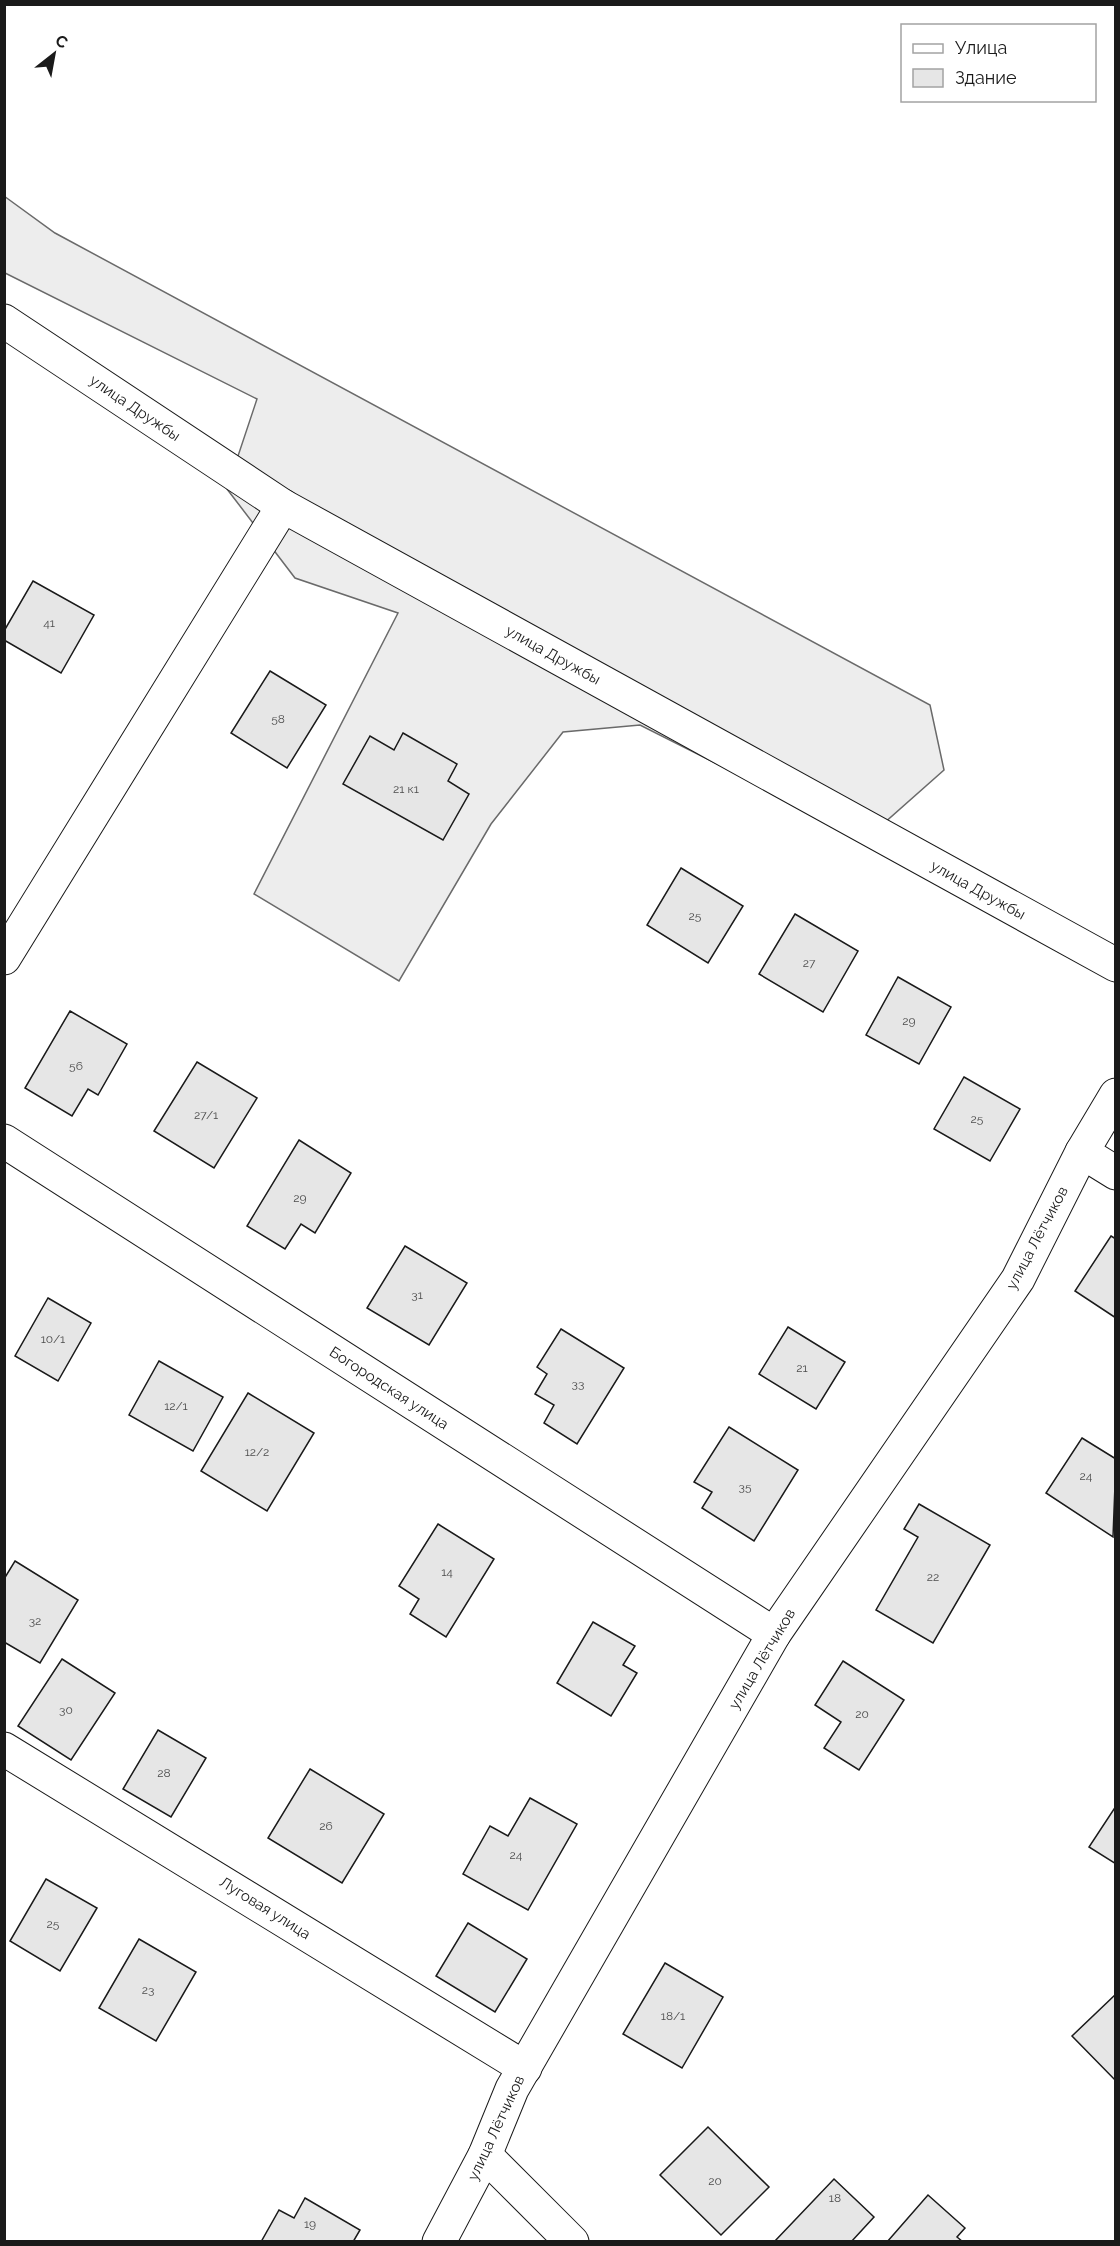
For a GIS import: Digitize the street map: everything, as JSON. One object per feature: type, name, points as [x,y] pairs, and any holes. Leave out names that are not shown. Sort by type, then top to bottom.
[{"type":"street","name":"улица Дружбы","points":[[4,321],[283,506],[1116,966]]},
{"type":"street","points":[[4,958],[283,506]]},
{"type":"street","name":"улица Лётчиков","points":[[439,2241],[485,2155],[512,2089],[774,1634],[1018,1279],[1082,1152],[1116,1095]]},
{"type":"street","name":"Богородская улица","points":[[4,1141],[774,1634]]},
{"type":"street","points":[[1082,1152],[1116,1173]]},
{"type":"street","name":"Луговая улица","points":[[4,1749],[525,2068]]},
{"type":"street","points":[[485,2155],[572,2241]]},
{"type":"shaded area","points":[[4,196],[55,233],[930,705],[944,770],[866,839],[640,725],[563,732],[491,824],[399,981],[254,894],[398,613],[295,578],[227,489],[257,399],[5,273]]},
{"type":"building","points":[[33,581],[94,615],[61,673],[4,640],[4,631]]},
{"type":"building","points":[[270,671],[326,705],[287,768],[231,733]]},
{"type":"building","points":[[403,733],[457,764],[448,781],[469,794],[443,840],[343,784],[370,736],[394,750]]},
{"type":"building","points":[[681,868],[743,906],[708,963],[647,925]]},
{"type":"building","points":[[795,914],[858,951],[823,1012],[759,974]]},
{"type":"building","points":[[898,977],[951,1007],[919,1064],[866,1035]]},
{"type":"building","points":[[70,1011],[127,1044],[98,1095],[88,1089],[72,1116],[25,1088]]},
{"type":"building","points":[[197,1062],[257,1098],[214,1168],[154,1131]]},
{"type":"building","points":[[964,1077],[1020,1109],[990,1161],[934,1129]]},
{"type":"building","points":[[299,1140],[351,1173],[315,1233],[301,1224],[285,1249],[247,1226]]},
{"type":"building","points":[[1111,1236],[1116,1239],[1116,1318],[1075,1291]]},
{"type":"building","points":[[405,1246],[467,1283],[429,1345],[367,1308]]},
{"type":"building","points":[[48,1298],[91,1323],[58,1381],[15,1356]]},
{"type":"building","points":[[788,1327],[845,1362],[816,1409],[759,1374]]},
{"type":"building","points":[[561,1329],[624,1368],[577,1444],[544,1423],[554,1405],[535,1394],[547,1374],[537,1367]]},
{"type":"building","points":[[159,1361],[223,1397],[193,1451],[129,1415]]},
{"type":"building","points":[[248,1393],[314,1433],[267,1511],[201,1471]]},
{"type":"building","points":[[729,1427],[798,1470],[754,1541],[702,1508],[712,1492],[694,1482]]},
{"type":"building","points":[[1082,1438],[1116,1459],[1113,1537],[1046,1493]]},
{"type":"building","points":[[919,1504],[990,1545],[933,1643],[876,1610],[918,1537],[904,1529]]},
{"type":"building","points":[[438,1524],[494,1559],[446,1637],[410,1614],[419,1599],[399,1586]]},
{"type":"building","points":[[15,1561],[78,1600],[40,1663],[4,1642],[4,1579]]},
{"type":"building","points":[[593,1622],[635,1646],[623,1665],[637,1673],[611,1716],[557,1683]]},
{"type":"building","points":[[62,1659],[115,1693],[71,1760],[18,1726]]},
{"type":"building","points":[[843,1661],[904,1700],[859,1770],[824,1748],[841,1722],[815,1705]]},
{"type":"building","points":[[158,1730],[206,1758],[171,1817],[123,1789]]},
{"type":"building","points":[[310,1769],[384,1814],[342,1883],[268,1838]]},
{"type":"building","points":[[530,1798],[577,1824],[528,1910],[463,1874],[490,1826],[508,1836]]},
{"type":"building","points":[[1116,1806],[1116,1864],[1089,1847]]},
{"type":"building","points":[[46,1879],[97,1908],[60,1971],[10,1941]]},
{"type":"building","points":[[468,1923],[527,1959],[495,2012],[436,1976]]},
{"type":"building","points":[[139,1939],[196,1972],[156,2041],[99,2008]]},
{"type":"building","points":[[665,1963],[723,1997],[682,2068],[623,2034]]},
{"type":"building","points":[[1116,1994],[1116,2081],[1072,2036]]},
{"type":"building","points":[[708,2127],[769,2187],[721,2235],[660,2175]]},
{"type":"building","points":[[834,2179],[874,2217],[851,2242],[774,2242]]},
{"type":"building","points":[[928,2195],[965,2228],[957,2237],[963,2242],[887,2242]]},
{"type":"building","points":[[305,2198],[360,2230],[353,2242],[261,2242],[279,2210],[294,2218]]}]
